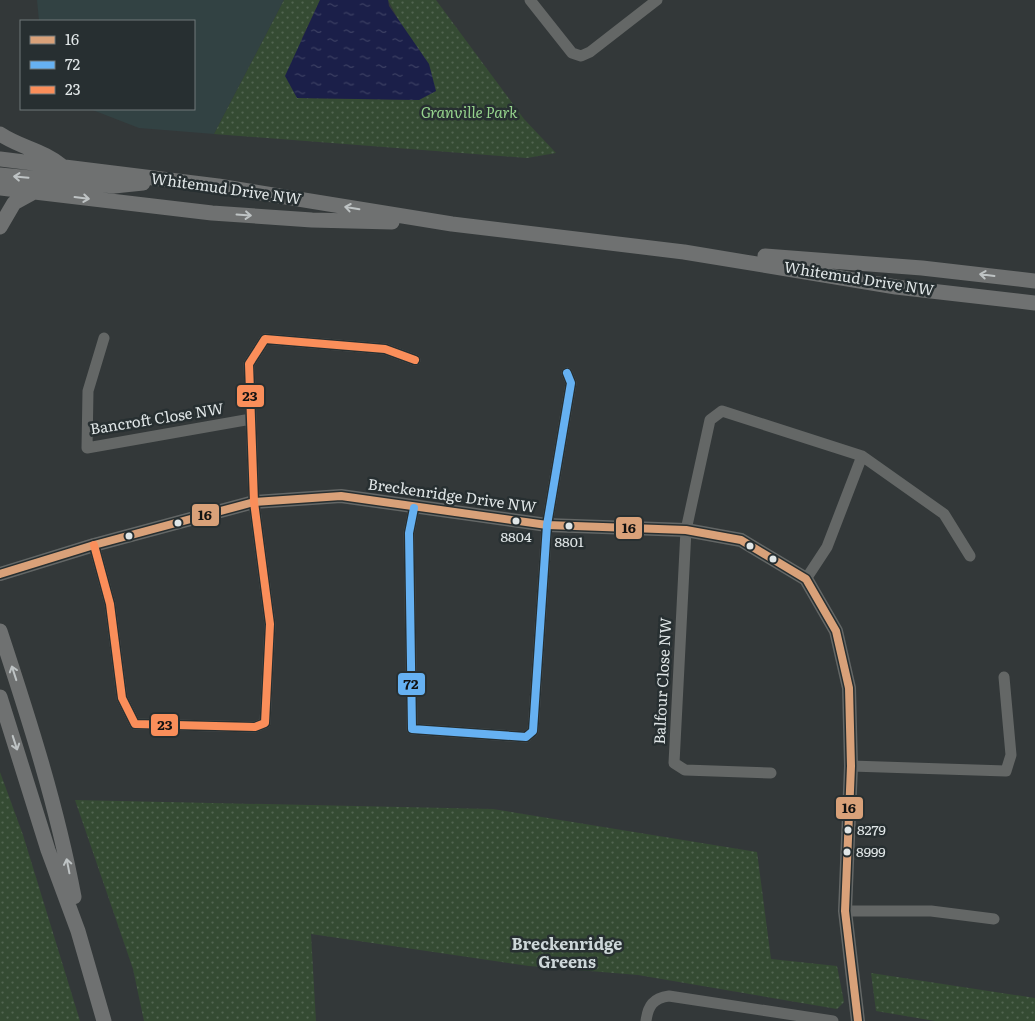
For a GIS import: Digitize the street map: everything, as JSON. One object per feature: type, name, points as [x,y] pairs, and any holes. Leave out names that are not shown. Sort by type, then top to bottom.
[{"type":"main road","points":[[0,134],[28,148],[48,154],[63,167]]},
{"type":"main road","name":"Whitemud Drive NW","points":[[0,158],[175,181],[452,224],[684,252],[896,287],[1035,303]]},
{"type":"main road","points":[[0,175],[114,186],[175,181]]},
{"type":"main road","name":"Whitemud Drive NW","points":[[0,188],[212,213],[312,220],[452,224]]},
{"type":"main road","points":[[0,227],[14,203],[34,192]]},
{"type":"main road","name":"Whitemud Drive NW","points":[[684,252],[922,268],[1035,281]]},
{"type":"main road","points":[[0,631],[59,824],[78,931]]},
{"type":"main road","points":[[0,697],[48,850],[78,931],[104,1021]]},
{"type":"street","points":[[530,0],[572,53],[581,56],[590,52],[657,0]]},
{"type":"street","name":"Bancroft Close NW","points":[[104,338],[88,390],[87,448],[252,419]]},
{"type":"street","points":[[94,545],[110,604],[122,698],[135,724],[255,727],[265,723],[270,624],[254,502],[250,364],[265,339],[385,350],[415,360]]},
{"type":"street","points":[[414,508],[409,534],[412,729],[526,737],[533,731],[547,526],[571,383],[566,373]]},
{"type":"street","points":[[686,530],[710,420],[722,411],[862,456],[944,514],[970,556]]},
{"type":"street","points":[[806,579],[827,547],[862,456]]},
{"type":"street","name":"Breckenridge Drive NW","points":[[0,574],[94,545],[254,502],[341,496],[547,526],[686,530],[741,540],[806,579],[836,631],[849,688],[851,766],[845,911],[858,1021]]},
{"type":"street","name":"Balfour Close NW","points":[[686,530],[674,763],[685,770],[771,773]]},
{"type":"street","points":[[851,766],[1006,771],[1011,755],[1004,677]]},
{"type":"street","points":[[845,911],[932,910],[994,919]]},
{"type":"street","points":[[646,1021],[650,1005],[655,1000],[669,996],[833,1021]]},
{"type":"shaded area","points":[[37,0],[284,0],[214,134],[139,128],[93,110],[195,110],[195,20],[39,20]]},
{"type":"green space","name":"Granville Park","points":[[284,0],[320,0],[302,38],[297,98],[418,100],[436,91],[388,0],[436,0],[524,119],[556,153],[527,158],[214,134]]},
{"type":"green space","points":[[0,772],[23,835],[80,1021],[0,1021]]},
{"type":"green space","points":[[75,800],[493,809],[757,852],[771,959],[837,966],[844,1002],[837,1009],[638,975],[529,966],[311,934],[316,1021],[144,1021],[133,969]]},
{"type":"green space","points":[[871,973],[1035,998],[1035,1021],[935,1021],[876,1011]]},
{"type":"water","points":[[320,0],[388,0],[389,6],[429,64],[436,91],[419,100],[297,98],[285,76]]},
{"type":"transit line","name":"23","points":[[94,545],[110,604],[122,698],[135,724],[255,727],[265,723],[270,624],[254,502],[249,364],[265,339],[385,349],[415,360]]},
{"type":"transit line","name":"72","points":[[414,508],[409,533],[412,729],[526,737],[533,731],[547,525],[571,383],[567,373]]},
{"type":"transit line","name":"16","points":[[0,574],[94,545],[254,502],[341,496],[547,525],[686,530],[741,540],[806,579],[836,631],[849,688],[851,766],[845,911],[858,1021]]},
{"type":"place","name":"8804","points":[[516,521]]},
{"type":"place","name":"8801","points":[[569,526]]},
{"type":"place","name":"8279","points":[[848,830]]},
{"type":"place","name":"8999","points":[[847,852]]},
{"type":"district","name":"Breckenridge Greens","points":[[567,953]]}]
